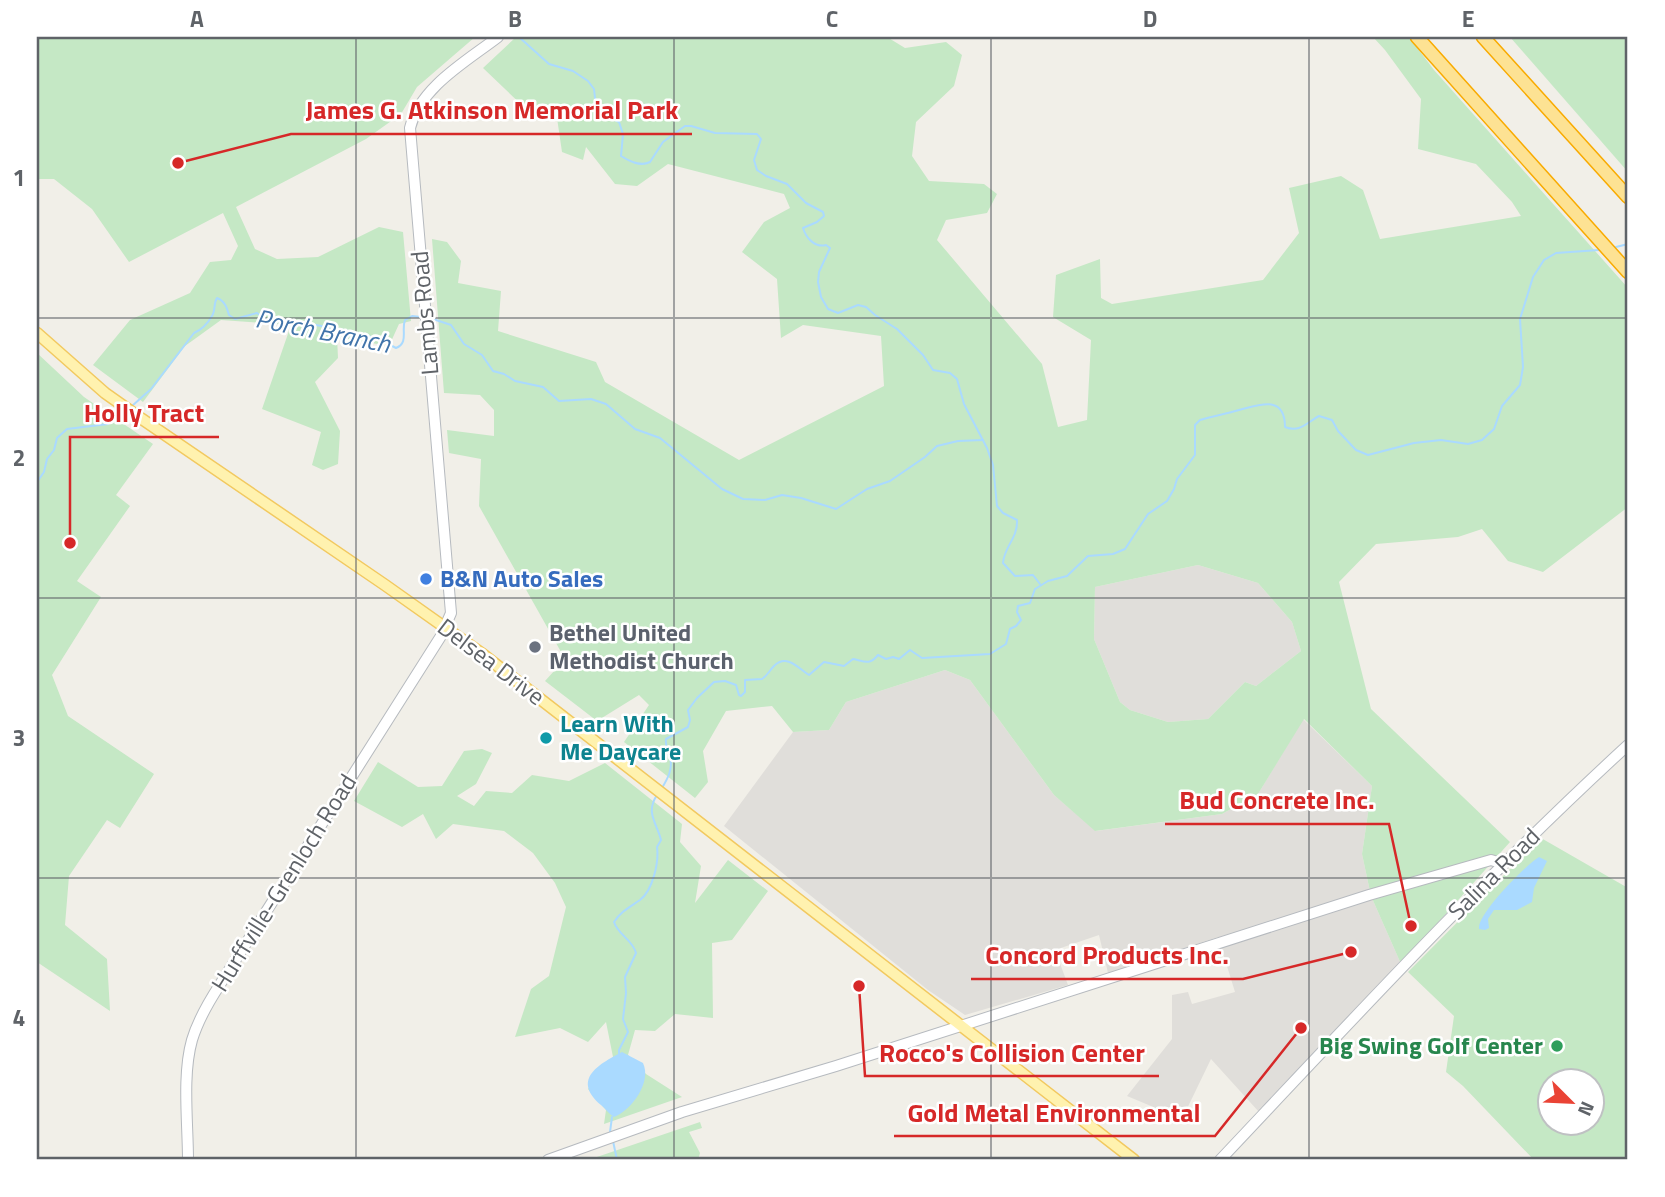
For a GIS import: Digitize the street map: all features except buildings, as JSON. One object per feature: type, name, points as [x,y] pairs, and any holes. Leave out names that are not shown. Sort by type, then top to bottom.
[{"type":"highway","points":[[1417,37],[1628,272]]},
{"type":"highway","points":[[1483,37],[1628,197]]},
{"type":"main road","name":"Lambs Road","points":[[446,627],[451,613],[410,138],[416,110],[444,79],[498,37]]},
{"type":"main road","name":"Delsea Drive","points":[[37,333],[113,399],[446,627],[1133,1160]]},
{"type":"main road","name":"Hurffville-Grenloch Road","points":[[188,1160],[188,1068],[190,1049],[198,1024],[219,986],[446,627]]},
{"type":"main road","name":"Salina Road","points":[[1220,1160],[1544,823],[1628,745]]},
{"type":"main road","points":[[548,1160],[682,1112],[1369,895],[1491,860],[1504,864]]},
{"type":"shaded area","points":[[1198,565],[1258,583],[1292,622],[1301,651],[1256,686],[1245,682],[1208,719],[1168,722],[1130,710],[1120,702],[1094,639],[1095,587]]},
{"type":"shaded area","points":[[945,670],[970,680],[1054,795],[1096,831],[1222,814],[1258,794],[1303,719],[1372,786],[1362,854],[1371,896],[1401,964],[1259,1112],[1211,1059],[1182,1119],[1127,1096],[1172,1039],[1172,995],[1188,992],[1192,1004],[1235,992],[1218,937],[1108,973],[1099,935],[1055,950],[1068,985],[965,1015],[928,990],[724,826],[793,732],[829,730],[846,702]]},
{"type":"green space","points":[[37,37],[475,37],[417,87],[401,114],[366,139],[236,207],[255,249],[277,259],[318,257],[379,227],[403,232],[411,321],[399,324],[389,346],[337,337],[338,358],[315,382],[340,431],[338,464],[323,470],[312,465],[321,432],[262,409],[291,325],[221,320],[185,346],[143,402],[93,365],[130,320],[190,293],[210,262],[231,260],[238,246],[223,213],[129,262],[92,209],[54,179],[37,179]]},
{"type":"green space","points":[[516,37],[887,37],[905,48],[946,42],[962,55],[954,86],[916,122],[912,156],[929,181],[984,184],[997,194],[987,213],[946,220],[937,240],[1042,364],[1058,427],[1087,420],[1091,340],[1053,317],[1056,275],[1100,259],[1101,298],[1112,304],[1263,280],[1299,233],[1289,188],[1341,176],[1363,190],[1380,239],[1521,216],[1512,202],[1476,164],[1418,149],[1421,99],[1373,37],[1409,37],[1434,70],[1628,288],[1628,507],[1543,572],[1508,561],[1482,529],[1458,537],[1376,544],[1339,582],[1371,709],[1510,842],[1401,964],[1371,896],[1362,854],[1372,786],[1304,719],[1258,794],[1222,814],[1095,831],[1054,795],[970,680],[945,670],[846,702],[829,730],[793,732],[772,706],[726,711],[703,751],[708,782],[695,798],[624,742],[649,705],[639,695],[597,721],[545,681],[565,659],[479,506],[481,459],[449,453],[447,430],[494,436],[494,410],[480,395],[444,393],[432,239],[447,242],[461,261],[458,283],[501,291],[498,331],[596,362],[605,382],[739,460],[884,386],[881,336],[803,325],[781,338],[777,279],[742,252],[764,222],[790,208],[784,194],[668,164],[637,186],[615,184],[586,147],[583,160],[562,152],[557,118],[528,111],[483,68]],"holes":[[[1198,565],[1258,583],[1292,622],[1301,651],[1256,686],[1245,682],[1208,719],[1168,722],[1130,710],[1120,702],[1094,639],[1095,587]]]},
{"type":"green space","points":[[1510,37],[1628,37],[1628,172]]},
{"type":"green space","points":[[37,353],[84,397],[153,444],[116,495],[130,506],[77,581],[101,597],[52,675],[68,716],[154,774],[120,828],[107,820],[69,876],[65,925],[107,959],[110,1011],[37,962]]},
{"type":"green space","points":[[482,749],[492,753],[476,784],[457,796],[474,806],[486,791],[512,793],[532,775],[569,781],[605,763],[682,824],[680,842],[701,866],[695,903],[728,860],[768,891],[732,940],[712,943],[713,1018],[675,1014],[655,1031],[635,1030],[628,1055],[646,1074],[682,1097],[604,1124],[606,1110],[588,1089],[613,1057],[606,1022],[588,1042],[560,1028],[515,1037],[531,989],[549,976],[566,907],[555,883],[533,853],[504,831],[453,824],[436,839],[423,814],[402,827],[354,801],[378,762],[418,787],[442,786],[464,751]]},
{"type":"green space","points":[[1541,838],[1628,888],[1628,1160],[1534,1160],[1463,1086],[1446,1072],[1454,1016],[1408,972]]},
{"type":"green space","points":[[700,1122],[702,1128],[689,1132],[700,1153],[698,1160],[588,1160]]},
{"type":"water","points":[[1539,857],[1547,861],[1534,888],[1532,902],[1517,910],[1494,910],[1488,919],[1489,928],[1479,929],[1480,922],[1493,902]]},
{"type":"water","points":[[622,1052],[643,1063],[645,1078],[639,1095],[614,1117],[593,1096],[588,1081],[591,1074],[604,1062]]},
{"type":"waterway","points":[[519,37],[549,64],[573,71],[588,81],[594,89],[595,98],[609,117],[619,122],[623,134],[621,156],[631,161],[639,164],[650,162],[663,142],[685,126],[715,133],[757,134],[761,139],[754,160],[757,170],[787,184],[806,203],[823,212],[824,216],[817,222],[803,228],[812,241],[830,248],[819,272],[818,282],[821,297],[828,309],[838,313],[858,305],[866,307],[897,329],[923,355],[933,370],[950,373],[957,379],[964,404],[993,465],[997,506],[1003,513],[1017,520],[1003,563],[1015,576],[1033,575],[1040,584]]},
{"type":"waterway","points":[[1612,248],[1628,244]]},
{"type":"waterway","points":[[662,788],[671,766],[666,739],[688,727],[688,710],[714,682],[725,681],[736,685],[741,696],[745,692],[745,680],[762,679],[774,666],[784,661],[793,663],[809,675],[824,662],[844,666],[853,659],[869,662],[878,655],[886,659],[899,659],[910,650],[922,658],[990,654],[1006,644],[1010,629],[1021,620],[1017,612],[1018,606],[1030,603],[1035,589],[1048,581],[1067,576],[1088,556],[1113,554],[1125,549],[1148,514],[1167,501],[1177,479],[1195,455],[1195,425],[1200,420],[1270,404],[1281,410],[1285,427],[1290,429],[1303,426],[1319,416],[1332,420],[1338,431],[1356,450],[1368,455],[1414,443],[1441,440],[1468,444],[1482,440],[1494,429],[1502,406],[1520,385],[1523,367],[1520,319],[1533,277],[1544,260],[1556,253],[1599,250]]},
{"type":"waterway","name":"Porch Branch","points":[[132,406],[151,389],[194,333],[208,321],[213,314],[217,298],[235,319],[257,313],[267,320],[281,318],[296,325],[310,324],[344,330],[379,339],[396,348],[404,340],[405,320],[412,316],[421,317]]},
{"type":"waterway","name":"Porch Branch","points":[[430,318],[451,325],[464,344],[482,355],[493,371],[515,381],[543,387],[559,401],[591,399],[606,404],[635,429],[660,438],[722,489],[743,499],[765,500],[782,495],[836,509],[867,489],[890,481],[937,446],[958,441],[983,440]]},
{"type":"waterway","name":"Porch Branch","points":[[37,482],[44,472],[57,438],[67,429],[108,424],[126,412]]},
{"type":"waterway","points":[[619,1056],[619,1050],[628,1032],[623,1019],[625,977],[636,953],[614,922],[645,895],[652,883],[657,847],[661,840],[652,813],[657,795]]},
{"type":"waterway","points":[[610,1132],[612,1117]]},
{"type":"waterway","points":[[613,1141],[617,1160]]},
{"type":"place","name":"James G. Atkinson Memorial Park","points":[[178,163]]},
{"type":"place","name":"Holly Tract","points":[[70,543]]},
{"type":"place","name":"B&N Auto Sales","points":[[426,579]]},
{"type":"place","name":"Bethel United Methodist Church","points":[[535,647]]},
{"type":"place","name":"Learn With Me Daycare","points":[[546,738]]},
{"type":"place","name":"Bud Concrete Inc.","points":[[1411,926]]},
{"type":"place","name":"Concord Products Inc.","points":[[1351,952]]},
{"type":"place","name":"Rocco's Collision Center","points":[[859,986]]},
{"type":"place","name":"Gold Metal Environmental","points":[[1301,1028]]},
{"type":"place","name":"Big Swing Golf Center","points":[[1557,1046]]}]
